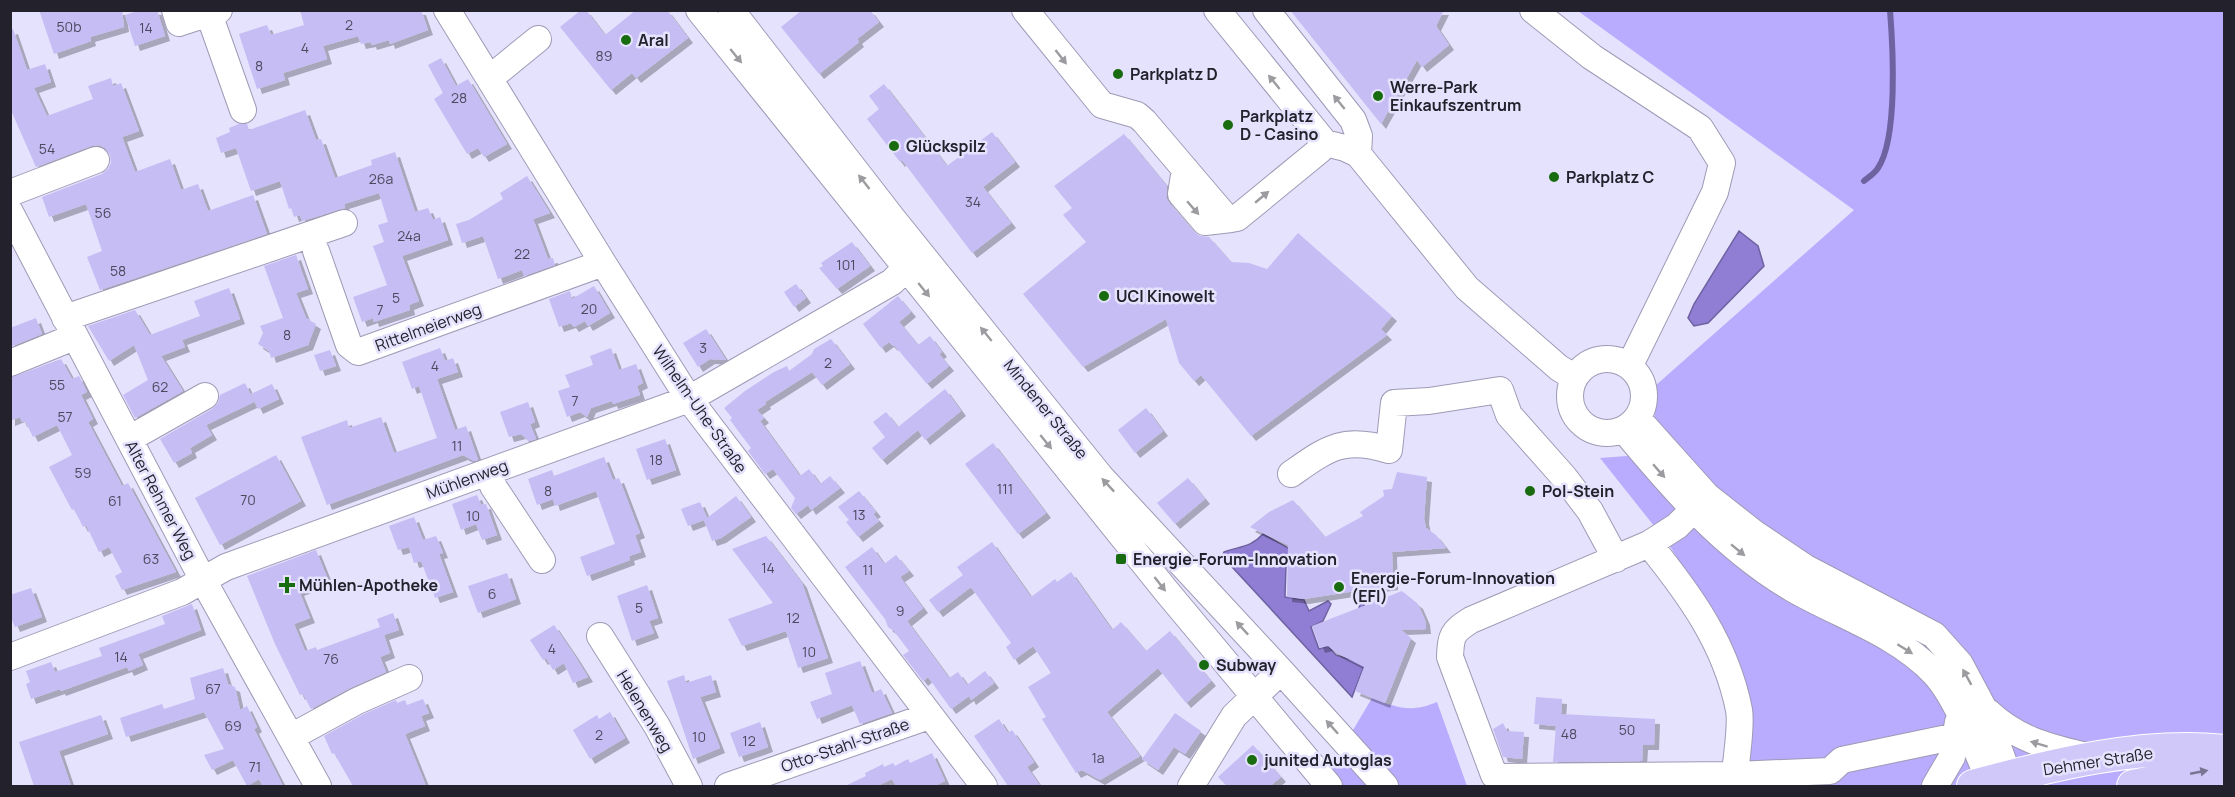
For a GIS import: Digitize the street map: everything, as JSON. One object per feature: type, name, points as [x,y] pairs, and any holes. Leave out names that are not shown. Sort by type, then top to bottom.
[{"type":"main road","name":"Dehmer Straße","points":[[1993,784],[2096,759],[2174,749],[2199,748],[2224,751]]},
{"type":"main road","name":"Dehmer Straße","points":[[2133,786],[2224,768]]},
{"type":"street","points":[[176,10],[179,23],[214,12],[243,110]]},
{"type":"street","name":"Wilhelm-Uhe-Straße","points":[[447,10],[689,399],[982,786]]},
{"type":"street","name":"Mindener Straße","points":[[699,10],[1167,592],[1329,786]]},
{"type":"street","name":"Mindener Straße","points":[[731,10],[893,219],[1100,476],[1385,786]]},
{"type":"street","points":[[1025,10],[1072,71],[1102,105],[1137,115],[1224,215],[1231,219],[1237,218],[1320,150],[1324,143]]},
{"type":"street","points":[[1216,10],[1324,143],[1358,154],[1467,288],[1559,368],[1574,377]]},
{"type":"street","points":[[1266,10],[1353,120],[1359,136],[1358,154]]},
{"type":"street","points":[[1533,10],[1592,57],[1700,128],[1722,163],[1715,192],[1630,365]]},
{"type":"street","points":[[490,78],[538,39]]},
{"type":"street","points":[[10,193],[96,160]]},
{"type":"street","name":"Alter Rehmer Weg","points":[[10,212],[203,580],[318,786]]},
{"type":"street","points":[[10,363],[70,327],[344,223]]},
{"type":"street","name":"Rittelmeierweg","points":[[316,251],[349,345],[358,352],[603,263]]},
{"type":"street","name":"Mühlenweg","points":[[10,657],[182,592],[226,567],[689,399],[892,282],[906,268]]},
{"type":"street","points":[[1600,358],[1616,359],[1630,365],[1640,376],[1645,390],[1644,405],[1631,424],[1604,434],[1587,428],[1574,414],[1569,395],[1574,377],[1585,365],[1600,358]]},
{"type":"street","points":[[1291,474],[1317,455],[1340,445],[1369,444],[1389,450],[1395,403],[1430,401],[1500,390],[1509,415],[1564,477],[1590,511],[1616,559]]},
{"type":"street","points":[[129,439],[205,396]]},
{"type":"street","points":[[1631,424],[1701,503],[1738,551],[1793,588],[1911,652],[1936,674],[1958,724],[1993,784]]},
{"type":"street","points":[[488,471],[493,486],[543,560]]},
{"type":"street","points":[[1701,503],[1677,526],[1649,544],[1472,620],[1456,630],[1451,638],[1450,657],[1494,775],[1498,777],[1578,777],[1830,771],[1842,760],[1958,724]]},
{"type":"street","points":[[1701,503],[1755,533],[1806,568],[1934,635],[1960,664],[1984,709],[2000,749],[1993,784]]},
{"type":"street","points":[[1649,544],[1686,591],[1712,633],[1728,674],[1739,712],[1735,775]]},
{"type":"street","name":"Helenenweg","points":[[600,636],[657,726],[689,786]]},
{"type":"street","points":[[1191,786],[1226,728],[1253,696],[1281,671]]},
{"type":"street","points":[[291,737],[357,701],[409,678]]},
{"type":"street","points":[[1984,709],[2011,732],[2028,740],[2096,759]]},
{"type":"street","name":"Otto-Stahl-Straße","points":[[728,786],[929,716]]},
{"type":"street","points":[[1935,786],[1952,757],[1958,724]]},
{"type":"shaded area","points":[[1578,11],[2224,11],[2224,786],[1742,786],[1719,630],[1670,546],[1600,458],[1627,456],[1653,426],[1655,386],[1854,210]]},
{"type":"shaded area","points":[[1739,231],[1758,246],[1764,266],[1708,323],[1694,326],[1688,318],[1694,304]]},
{"type":"shaded area","points":[[1263,534],[1316,564],[1286,565],[1285,597],[1304,600],[1309,611],[1328,601],[1331,604],[1323,621],[1311,627],[1319,649],[1328,646],[1336,655],[1348,659],[1361,599],[1386,650],[1371,648],[1352,697],[1222,556],[1224,552],[1249,544]]},
{"type":"shaded area","points":[[1372,698],[1404,708],[1437,702],[1467,786],[1320,786]]},
{"type":"building","points":[[39,10],[122,10],[124,27],[90,37],[91,41],[54,54]]},
{"type":"building","points":[[141,10],[157,10],[165,36],[135,46],[125,15]]},
{"type":"building","points":[[300,10],[421,10],[428,30],[390,44],[389,40],[372,45],[371,42],[361,44],[358,36],[323,46],[327,59],[283,73],[285,80],[257,89],[239,34],[267,25],[271,35],[304,25]]},
{"type":"building","points":[[581,10],[586,10],[605,35],[636,10],[667,10],[688,38],[636,78],[632,73],[611,90],[560,27]]},
{"type":"building","points":[[802,10],[870,10],[879,22],[857,39],[859,42],[819,74],[781,27]]},
{"type":"building","name":"Werre-Park Einkaufszentrum","points":[[1290,10],[1444,10],[1436,26],[1449,45],[1422,67],[1417,60],[1381,124]]},
{"type":"building","points":[[13,29],[27,70],[45,64],[51,82],[34,88],[47,116],[93,99],[88,86],[111,78],[113,86],[121,83],[139,131],[122,137],[135,172],[170,159],[181,190],[198,184],[208,211],[253,195],[267,234],[100,290],[87,257],[102,251],[86,204],[49,217],[42,197],[102,174],[111,163],[110,155],[105,148],[99,145],[91,146],[36,167],[10,108],[10,30]]},
{"type":"building","points":[[441,58],[456,86],[468,79],[507,144],[484,157],[478,148],[467,154],[434,99],[443,93],[428,65]]},
{"type":"building","points":[[884,84],[947,166],[992,132],[1015,162],[983,187],[1011,223],[972,253],[902,160],[900,162],[867,119],[879,109],[869,96]]},
{"type":"building","points":[[305,110],[316,140],[321,139],[335,178],[372,165],[371,160],[395,152],[415,212],[428,208],[433,220],[440,217],[448,240],[402,256],[419,301],[409,305],[410,310],[374,322],[373,318],[362,322],[353,297],[387,285],[373,246],[384,242],[378,225],[388,222],[379,193],[344,204],[345,208],[302,221],[300,215],[294,217],[291,208],[289,209],[280,181],[251,191],[236,148],[221,153],[216,138],[230,132],[229,128],[247,124],[249,130]]},
{"type":"building","points":[[1124,134],[1167,186],[1166,198],[1170,204],[1194,232],[1200,236],[1209,237],[1231,262],[1249,263],[1267,269],[1298,233],[1392,316],[1381,329],[1387,335],[1251,436],[1201,375],[1194,381],[1179,363],[1166,319],[1083,367],[1023,294],[1086,242],[1063,215],[1072,208],[1054,186]]},
{"type":"building","points":[[527,176],[550,213],[533,219],[548,259],[553,258],[555,265],[524,276],[522,270],[498,279],[483,236],[462,243],[456,224],[469,220],[503,199],[500,193]]},
{"type":"building","points":[[852,242],[870,266],[837,289],[819,268],[823,266],[821,263]]},
{"type":"building","points":[[296,255],[308,289],[296,293],[306,318],[316,324],[308,345],[271,358],[269,351],[258,344],[263,333],[260,326],[283,318],[264,266]]},
{"type":"building","points":[[796,284],[806,298],[794,307],[784,292]]},
{"type":"building","points":[[594,286],[610,313],[588,326],[585,321],[574,327],[571,323],[559,327],[549,299],[570,291],[572,299]]},
{"type":"building","points":[[229,288],[240,319],[182,340],[185,347],[161,356],[183,391],[135,418],[123,395],[148,380],[134,345],[109,361],[88,326],[135,310],[150,335],[200,316],[194,301]]},
{"type":"building","points":[[898,296],[911,312],[899,322],[918,345],[930,336],[942,352],[939,354],[949,366],[927,384],[894,345],[889,342],[881,348],[863,324]]},
{"type":"building","points":[[36,318],[42,334],[10,347],[10,328]]},
{"type":"building","points":[[706,329],[726,360],[710,359],[698,367],[683,343]]},
{"type":"building","points":[[831,339],[850,364],[822,385],[812,372],[765,402],[766,404],[757,410],[764,418],[760,421],[800,476],[809,469],[820,484],[830,476],[840,488],[811,510],[808,505],[796,514],[791,508],[795,498],[773,469],[765,474],[748,451],[751,448],[724,408],[774,372],[787,366],[789,371],[812,354],[814,349]]},
{"type":"building","points":[[440,348],[445,361],[453,358],[458,372],[437,379],[455,430],[466,426],[478,460],[474,461],[463,455],[327,505],[301,437],[347,420],[349,428],[381,417],[394,453],[437,438],[419,386],[412,389],[402,362]]},
{"type":"building","points":[[611,348],[619,370],[636,364],[643,383],[637,386],[640,395],[591,408],[587,417],[580,412],[567,417],[558,391],[570,387],[565,375],[593,365],[590,356]]},
{"type":"building","points":[[330,350],[336,366],[320,371],[314,355]]},
{"type":"building","points":[[61,359],[72,379],[79,376],[87,392],[81,395],[93,419],[88,422],[122,486],[128,483],[176,572],[122,590],[115,576],[122,572],[109,547],[99,552],[86,525],[83,527],[74,509],[72,510],[49,467],[72,455],[57,425],[33,437],[25,421],[22,422],[20,417],[10,421],[10,378]]},
{"type":"building","points":[[245,383],[254,402],[206,425],[212,435],[190,448],[192,453],[174,463],[160,439],[212,409],[218,403],[220,395]]},
{"type":"building","points":[[272,384],[279,399],[258,409],[251,394]]},
{"type":"building","points":[[945,389],[961,411],[925,440],[918,430],[882,460],[872,448],[885,437],[873,422],[886,412],[898,427]]},
{"type":"building","points":[[528,402],[535,422],[530,424],[536,439],[529,441],[521,434],[509,437],[500,412]]},
{"type":"building","points":[[1146,408],[1163,431],[1135,453],[1118,430]]},
{"type":"building","points":[[665,439],[676,470],[647,480],[636,449]]},
{"type":"building","points":[[993,443],[1046,513],[1018,534],[965,464]]},
{"type":"building","points":[[276,455],[301,501],[220,545],[195,498]]},
{"type":"building","points":[[604,457],[613,480],[619,478],[640,533],[635,535],[641,552],[629,556],[630,560],[587,576],[580,557],[615,544],[596,491],[555,506],[553,499],[537,505],[528,479],[552,470],[554,476]]},
{"type":"building","name":"Energie-Forum-Innovation (EFI)","points":[[1397,472],[1427,477],[1424,519],[1426,528],[1436,535],[1446,548],[1392,552],[1393,585],[1304,599],[1287,597],[1288,545],[1250,527],[1269,512],[1293,500],[1325,537],[1363,516],[1360,512],[1384,496],[1383,490],[1392,489]]},
{"type":"building","points":[[1188,478],[1205,499],[1175,524],[1157,503]]},
{"type":"building","points":[[859,491],[876,512],[873,514],[879,521],[858,537],[846,522],[849,520],[838,507]]},
{"type":"building","points":[[477,495],[481,505],[486,504],[497,535],[482,540],[476,524],[461,530],[452,504]]},
{"type":"building","points":[[736,496],[751,517],[721,538],[712,541],[704,520],[688,526],[681,509],[700,502],[707,518]]},
{"type":"building","points":[[414,517],[423,540],[436,536],[443,553],[439,554],[453,592],[435,598],[421,561],[414,563],[409,547],[398,550],[389,526]]},
{"type":"building","points":[[766,536],[802,583],[828,658],[798,668],[786,631],[742,646],[728,619],[773,603],[732,549]]},
{"type":"building","points":[[992,542],[1031,597],[1055,579],[1057,582],[1071,572],[1112,630],[1121,622],[1146,651],[1170,631],[1211,681],[1186,703],[1158,668],[1107,712],[1140,756],[1100,780],[1082,770],[1076,773],[1042,719],[1046,717],[1028,687],[1051,673],[1033,646],[1014,660],[1006,647],[1011,643],[971,587],[938,612],[929,600],[963,575],[957,567]]},
{"type":"building","points":[[872,547],[884,564],[896,555],[909,571],[900,577],[923,608],[907,621],[949,678],[958,672],[967,685],[985,671],[994,683],[971,700],[969,696],[951,709],[928,677],[923,681],[903,655],[909,651],[894,631],[888,627],[885,619],[845,567]]},
{"type":"building","points":[[316,550],[328,580],[299,591],[310,618],[294,624],[305,651],[316,647],[317,650],[380,627],[377,619],[393,613],[399,630],[384,635],[390,653],[380,657],[386,672],[311,709],[303,694],[300,695],[275,644],[247,576]]},
{"type":"building","points":[[507,573],[516,599],[478,613],[468,586]]},
{"type":"building","points":[[647,585],[658,618],[649,621],[654,633],[632,641],[617,596]]},
{"type":"building","points":[[31,588],[42,617],[15,627],[10,615],[10,595]]},
{"type":"building","points":[[1402,591],[1418,604],[1426,629],[1401,630],[1411,638],[1385,703],[1355,691],[1364,667],[1328,646],[1320,648],[1312,626]]},
{"type":"building","points":[[192,604],[201,630],[138,654],[143,665],[129,671],[127,667],[61,691],[60,689],[31,699],[26,684],[30,682],[26,671],[51,662],[55,672],[102,656],[99,648],[165,624],[162,616]]},
{"type":"building","points":[[554,625],[588,677],[573,683],[564,663],[553,670],[546,658],[543,660],[530,640]]},
{"type":"building","points":[[860,661],[872,693],[881,689],[892,713],[860,724],[852,705],[817,719],[810,702],[832,694],[825,673]]},
{"type":"building","points":[[223,668],[228,684],[235,687],[240,710],[247,706],[257,727],[254,729],[283,786],[263,786],[259,779],[247,786],[233,760],[212,770],[204,755],[224,749],[204,712],[126,737],[120,718],[162,704],[164,709],[195,699],[190,678]]},
{"type":"building","points":[[684,675],[686,683],[711,675],[716,692],[700,697],[720,748],[693,759],[667,681]]},
{"type":"building","points":[[1536,697],[1562,699],[1561,714],[1655,719],[1654,745],[1643,745],[1642,761],[1553,762],[1556,726],[1534,724]]},
{"type":"building","points":[[423,699],[429,713],[421,716],[425,726],[405,734],[426,786],[353,786],[334,753],[332,754],[324,736],[396,700],[397,703],[405,700],[407,705]]},
{"type":"building","points":[[610,712],[625,738],[590,759],[573,730],[597,715],[599,719]]},
{"type":"building","points":[[1175,713],[1201,731],[1185,754],[1174,747],[1158,770],[1142,759]]},
{"type":"building","points":[[101,715],[108,734],[59,751],[71,786],[34,786],[19,742]]},
{"type":"building","points":[[999,719],[1008,733],[1012,730],[1034,762],[1027,767],[1040,786],[1008,786],[974,736]]},
{"type":"building","points":[[760,722],[768,747],[739,757],[730,733]]},
{"type":"building","points":[[1503,723],[1507,731],[1524,732],[1522,759],[1503,757],[1493,729]]},
{"type":"building","points":[[1253,745],[1281,777],[1270,786],[1227,786],[1218,777]]},
{"type":"building","points":[[932,753],[945,781],[934,786],[896,786],[892,779],[877,786],[845,786],[866,776],[865,773],[883,764],[884,767],[893,763],[895,766],[908,759],[910,763]]},
{"type":"waterway","points":[[1864,181],[1878,168],[1889,136],[1893,92],[1890,10]]},
{"type":"place","name":"Aral","points":[[626,40]]},
{"type":"place","name":"Parkplatz D","points":[[1118,74]]},
{"type":"place","name":"Werre-Park Einkaufszentrum","points":[[1378,96]]},
{"type":"place","name":"Parkplatz D - Casino","points":[[1228,125]]},
{"type":"place","name":"Glückspilz","points":[[894,146]]},
{"type":"place","name":"Parkplatz C","points":[[1554,177]]},
{"type":"place","name":"UCI Kinowelt","points":[[1104,296]]},
{"type":"place","name":"Pol-Stein","points":[[1530,491]]},
{"type":"place","name":"Energie-Forum-Innovation","points":[[1121,559]]},
{"type":"place","name":"Mühlen-Apotheke","points":[[287,585]]},
{"type":"place","name":"Energie-Forum-Innovation (EFI)","points":[[1339,587]]},
{"type":"place","name":"Subway","points":[[1204,665]]},
{"type":"place","name":"junited Autoglas","points":[[1252,760]]}]
